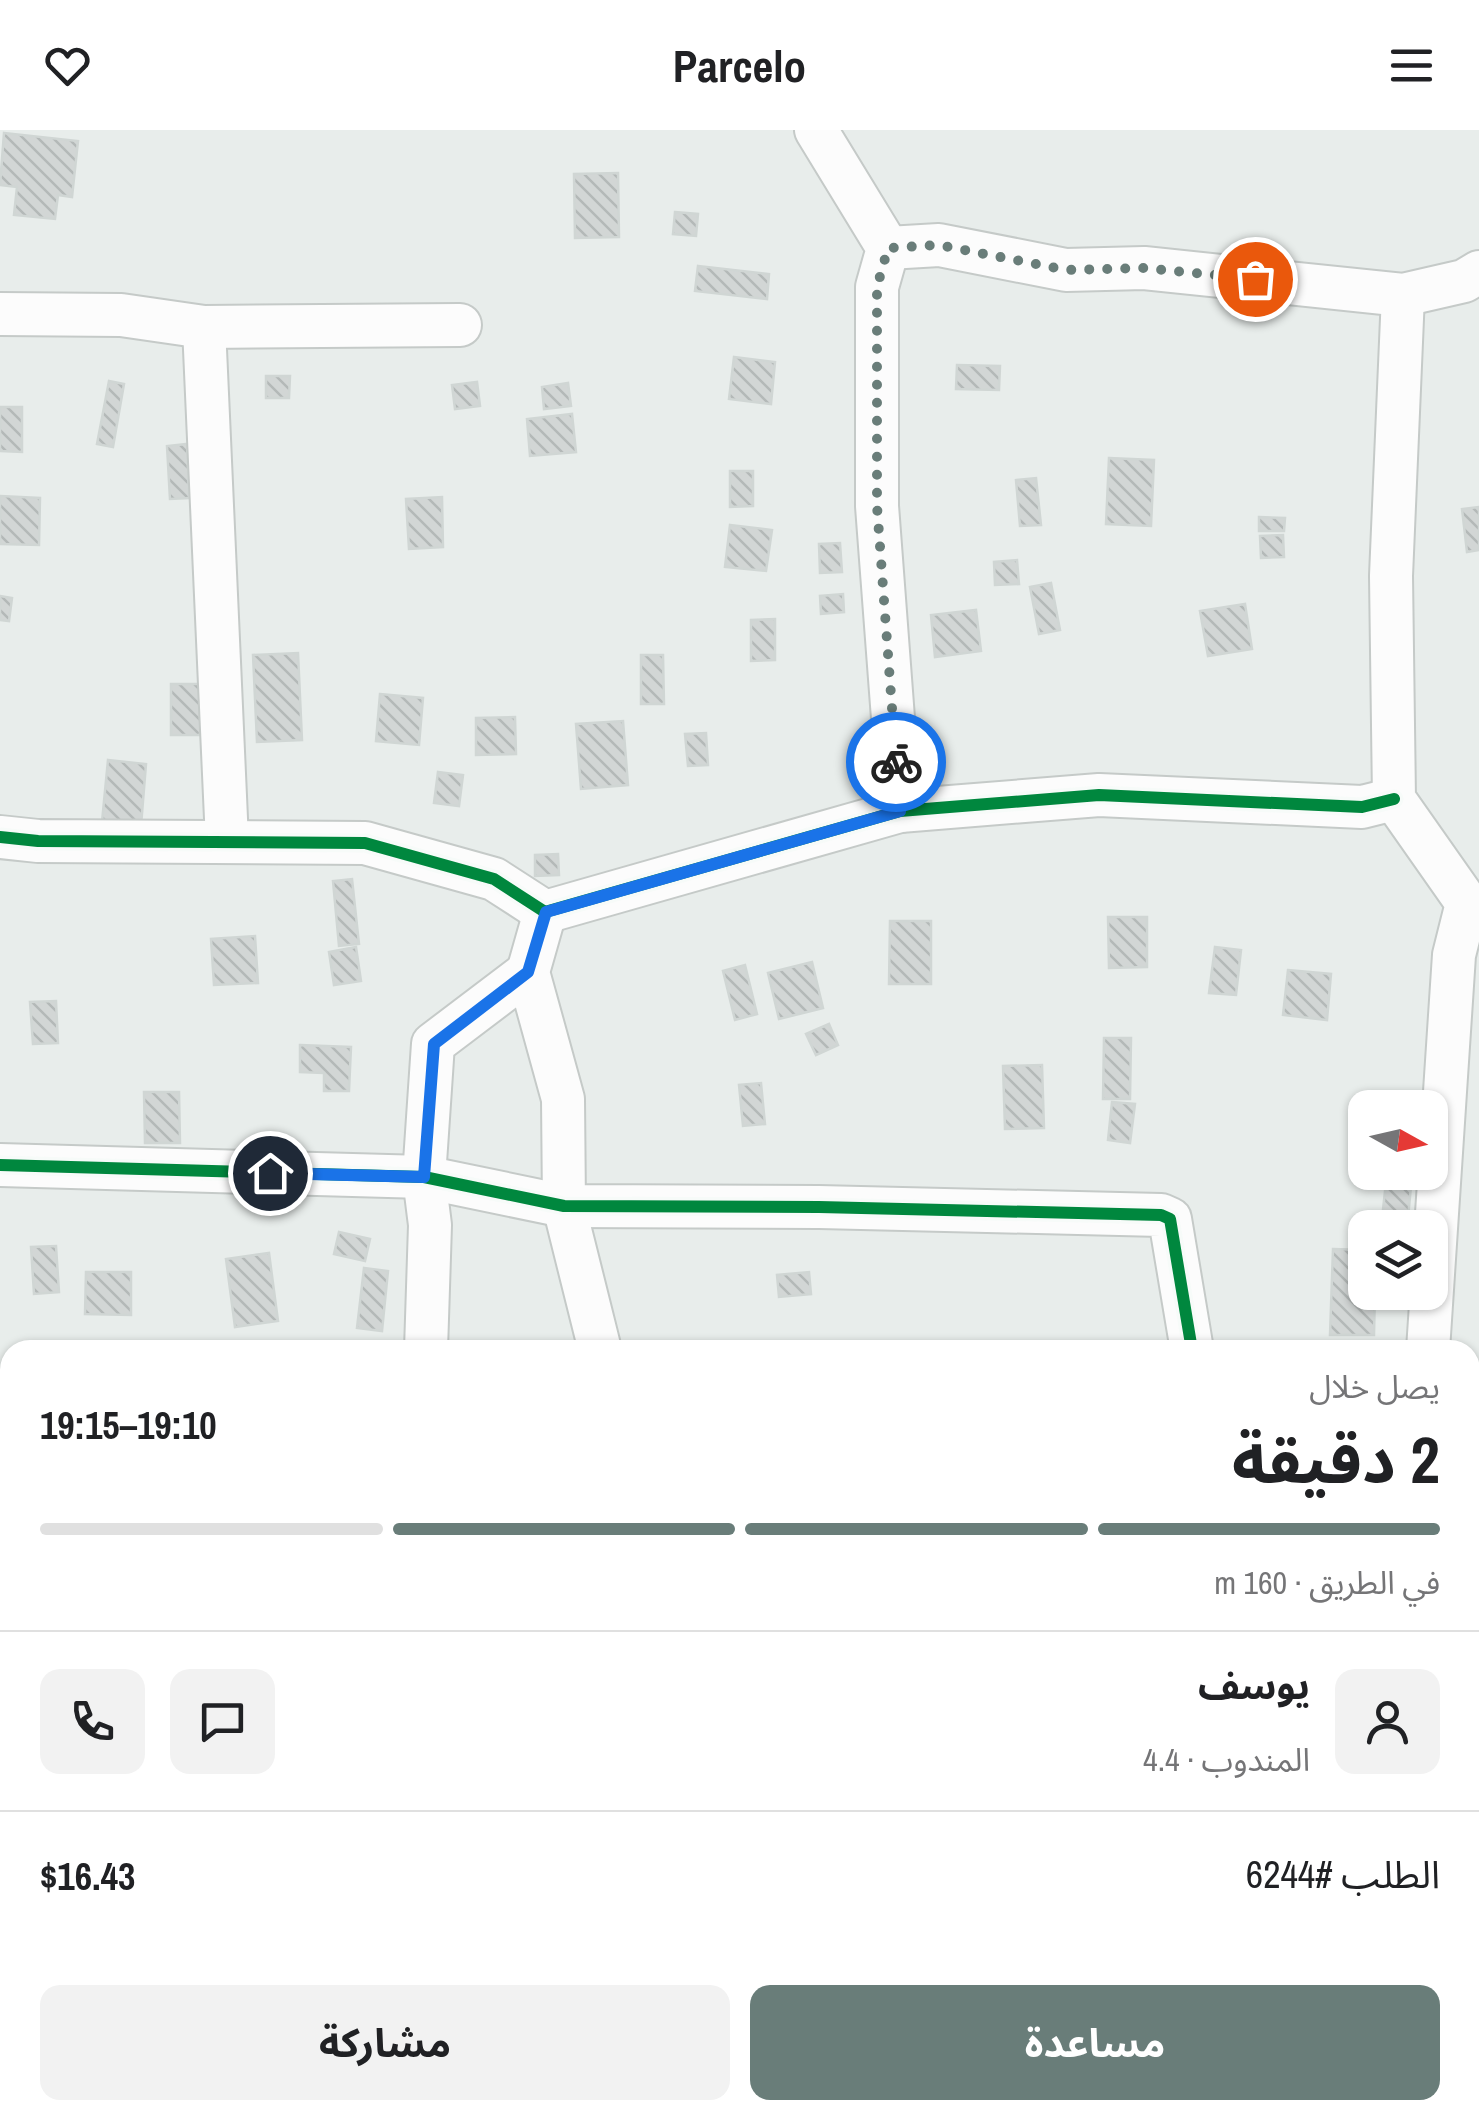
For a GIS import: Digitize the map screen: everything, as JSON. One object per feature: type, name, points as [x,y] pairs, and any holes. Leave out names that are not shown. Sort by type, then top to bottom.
[{"type":"street","points":[[816,130],[888,248],[877,287],[877,506],[900,811]]},
{"type":"street","points":[[888,248],[939,245],[1066,270],[1144,268],[1403,295],[1464,281],[1479,272]]},
{"type":"street","points":[[1403,295],[1391,576],[1394,799],[1473,903],[1454,955],[1429,1340]]},
{"type":"street","points":[[0,314],[122,315],[204,327],[460,325]]},
{"type":"street","points":[[204,327],[227,841]]},
{"type":"street","points":[[0,837],[365,843],[494,880],[546,912],[900,811],[1098,795],[1362,807],[1394,799]]},
{"type":"street","points":[[546,912],[528,972],[563,1099],[564,1206],[598,1340]]},
{"type":"street","points":[[426,1340],[430,1225],[424,1177],[434,1044],[528,972]]},
{"type":"street","points":[[0,1166],[424,1177],[564,1206],[1161,1215],[1170,1219],[1178,1252],[1191,1340]]},
{"type":"building","points":[[4,133],[78,141],[72,197],[58,195],[55,219],[14,215],[17,187],[0,185]]},
{"type":"building","points":[[618,173],[619,237],[575,238],[574,174]]},
{"type":"building","points":[[675,212],[698,214],[696,236],[673,234]]},
{"type":"building","points":[[698,266],[769,274],[767,299],[695,291]]},
{"type":"building","points":[[734,357],[775,362],[771,404],[729,399]]},
{"type":"building","points":[[957,365],[1000,366],[999,390],[956,389]]},
{"type":"building","points":[[266,376],[290,376],[289,398],[266,398]]},
{"type":"building","points":[[109,381],[124,384],[113,447],[97,444]]},
{"type":"building","points":[[477,382],[480,406],[455,409],[452,385]]},
{"type":"building","points":[[568,383],[571,406],[544,409],[542,387]]},
{"type":"building","points":[[0,407],[22,407],[22,452],[0,451]]},
{"type":"building","points":[[572,414],[576,452],[530,456],[527,419]]},
{"type":"building","points":[[187,444],[189,498],[170,499],[167,446]]},
{"type":"building","points":[[1109,458],[1154,460],[1151,526],[1106,524]]},
{"type":"building","points":[[730,471],[753,471],[753,506],[730,507]]},
{"type":"building","points":[[1036,478],[1041,525],[1020,526],[1016,480]]},
{"type":"building","points":[[0,496],[40,498],[39,545],[0,544]]},
{"type":"building","points":[[442,497],[443,547],[409,549],[406,499]]},
{"type":"building","points":[[1479,507],[1479,550],[1467,552],[1462,509]]},
{"type":"building","points":[[1259,517],[1285,518],[1284,531],[1259,531]]},
{"type":"building","points":[[730,525],[772,530],[766,571],[725,567]]},
{"type":"building","points":[[1283,535],[1284,557],[1261,558],[1260,536]]},
{"type":"building","points":[[840,543],[842,572],[820,573],[819,544]]},
{"type":"building","points":[[1017,560],[1019,584],[995,585],[994,562]]},
{"type":"building","points":[[1051,583],[1060,630],[1039,634],[1030,587]]},
{"type":"building","points":[[843,594],[844,612],[821,614],[820,596]]},
{"type":"building","points":[[0,596],[12,598],[9,621],[0,620]]},
{"type":"building","points":[[1245,604],[1252,649],[1208,656],[1200,611]]},
{"type":"building","points":[[976,610],[981,651],[935,657],[931,615]]},
{"type":"building","points":[[775,619],[775,660],[751,661],[751,620]]},
{"type":"building","points":[[298,653],[302,740],[257,742],[253,655]]},
{"type":"building","points":[[641,655],[663,655],[664,704],[641,704]]},
{"type":"building","points":[[171,684],[200,684],[200,735],[171,735]]},
{"type":"building","points":[[380,694],[423,698],[419,745],[376,741]]},
{"type":"building","points":[[515,717],[516,754],[476,755],[476,718]]},
{"type":"building","points":[[623,721],[628,785],[581,789],[576,724]]},
{"type":"building","points":[[706,733],[708,765],[688,766],[685,734]]},
{"type":"building","points":[[108,760],[146,764],[141,826],[102,822]]},
{"type":"building","points":[[438,772],[463,775],[459,806],[434,803]]},
{"type":"building","points":[[558,854],[559,875],[535,876],[535,855]]},
{"type":"building","points":[[352,879],[359,944],[339,946],[333,881]]},
{"type":"building","points":[[1108,917],[1147,917],[1147,967],[1109,968]]},
{"type":"building","points":[[890,921],[931,921],[931,984],[889,984]]},
{"type":"building","points":[[255,936],[258,983],[214,985],[211,939]]},
{"type":"building","points":[[356,947],[361,981],[334,985],[329,952]]},
{"type":"building","points":[[1215,947],[1241,950],[1236,995],[1209,993]]},
{"type":"building","points":[[812,962],[823,1008],[779,1019],[768,973]]},
{"type":"building","points":[[745,965],[757,1014],[735,1020],[723,971]]},
{"type":"building","points":[[1288,970],[1331,974],[1327,1020],[1283,1015]]},
{"type":"building","points":[[56,1001],[58,1043],[33,1044],[30,1002]]},
{"type":"building","points":[[829,1024],[838,1045],[816,1055],[806,1034]]},
{"type":"building","points":[[1104,1038],[1131,1038],[1130,1099],[1103,1099]]},
{"type":"building","points":[[300,1045],[351,1047],[349,1091],[324,1091],[324,1073],[300,1072]]},
{"type":"building","points":[[1042,1065],[1044,1128],[1005,1129],[1003,1066]]},
{"type":"building","points":[[761,1083],[765,1124],[743,1126],[739,1085]]},
{"type":"building","points":[[144,1092],[179,1092],[180,1143],[145,1143]]},
{"type":"building","points":[[1112,1102],[1135,1104],[1130,1143],[1108,1140]]},
{"type":"building","points":[[1385,1190],[1411,1190],[1409,1210],[1383,1210]]},
{"type":"building","points":[[339,1232],[370,1239],[365,1261],[334,1254]]},
{"type":"building","points":[[56,1246],[59,1292],[34,1294],[31,1247]]},
{"type":"building","points":[[1333,1249],[1348,1249],[1348,1310],[1375,1310],[1374,1335],[1330,1335]]},
{"type":"building","points":[[269,1253],[278,1321],[235,1327],[226,1259]]},
{"type":"building","points":[[364,1268],[388,1271],[382,1331],[357,1328]]},
{"type":"building","points":[[86,1272],[131,1272],[131,1315],[85,1314]]},
{"type":"building","points":[[809,1272],[811,1294],[779,1297],[777,1275]]},
{"type":"cycle path","points":[[0,837],[38,841],[365,843],[494,879],[545,912],[900,811],[1099,795],[1362,807],[1394,799]]},
{"type":"cycle path","points":[[0,1165],[424,1177],[564,1206],[1161,1215],[1170,1219],[1190,1340]]},
{"type":"way so far","points":[[896,762],[877,506],[877,287],[888,248],[939,245],[1066,270],[1144,268],[1255,279]]},
{"type":"route","points":[[270,1173],[424,1177],[434,1044],[528,972],[546,912],[900,811],[896,762]]}]
